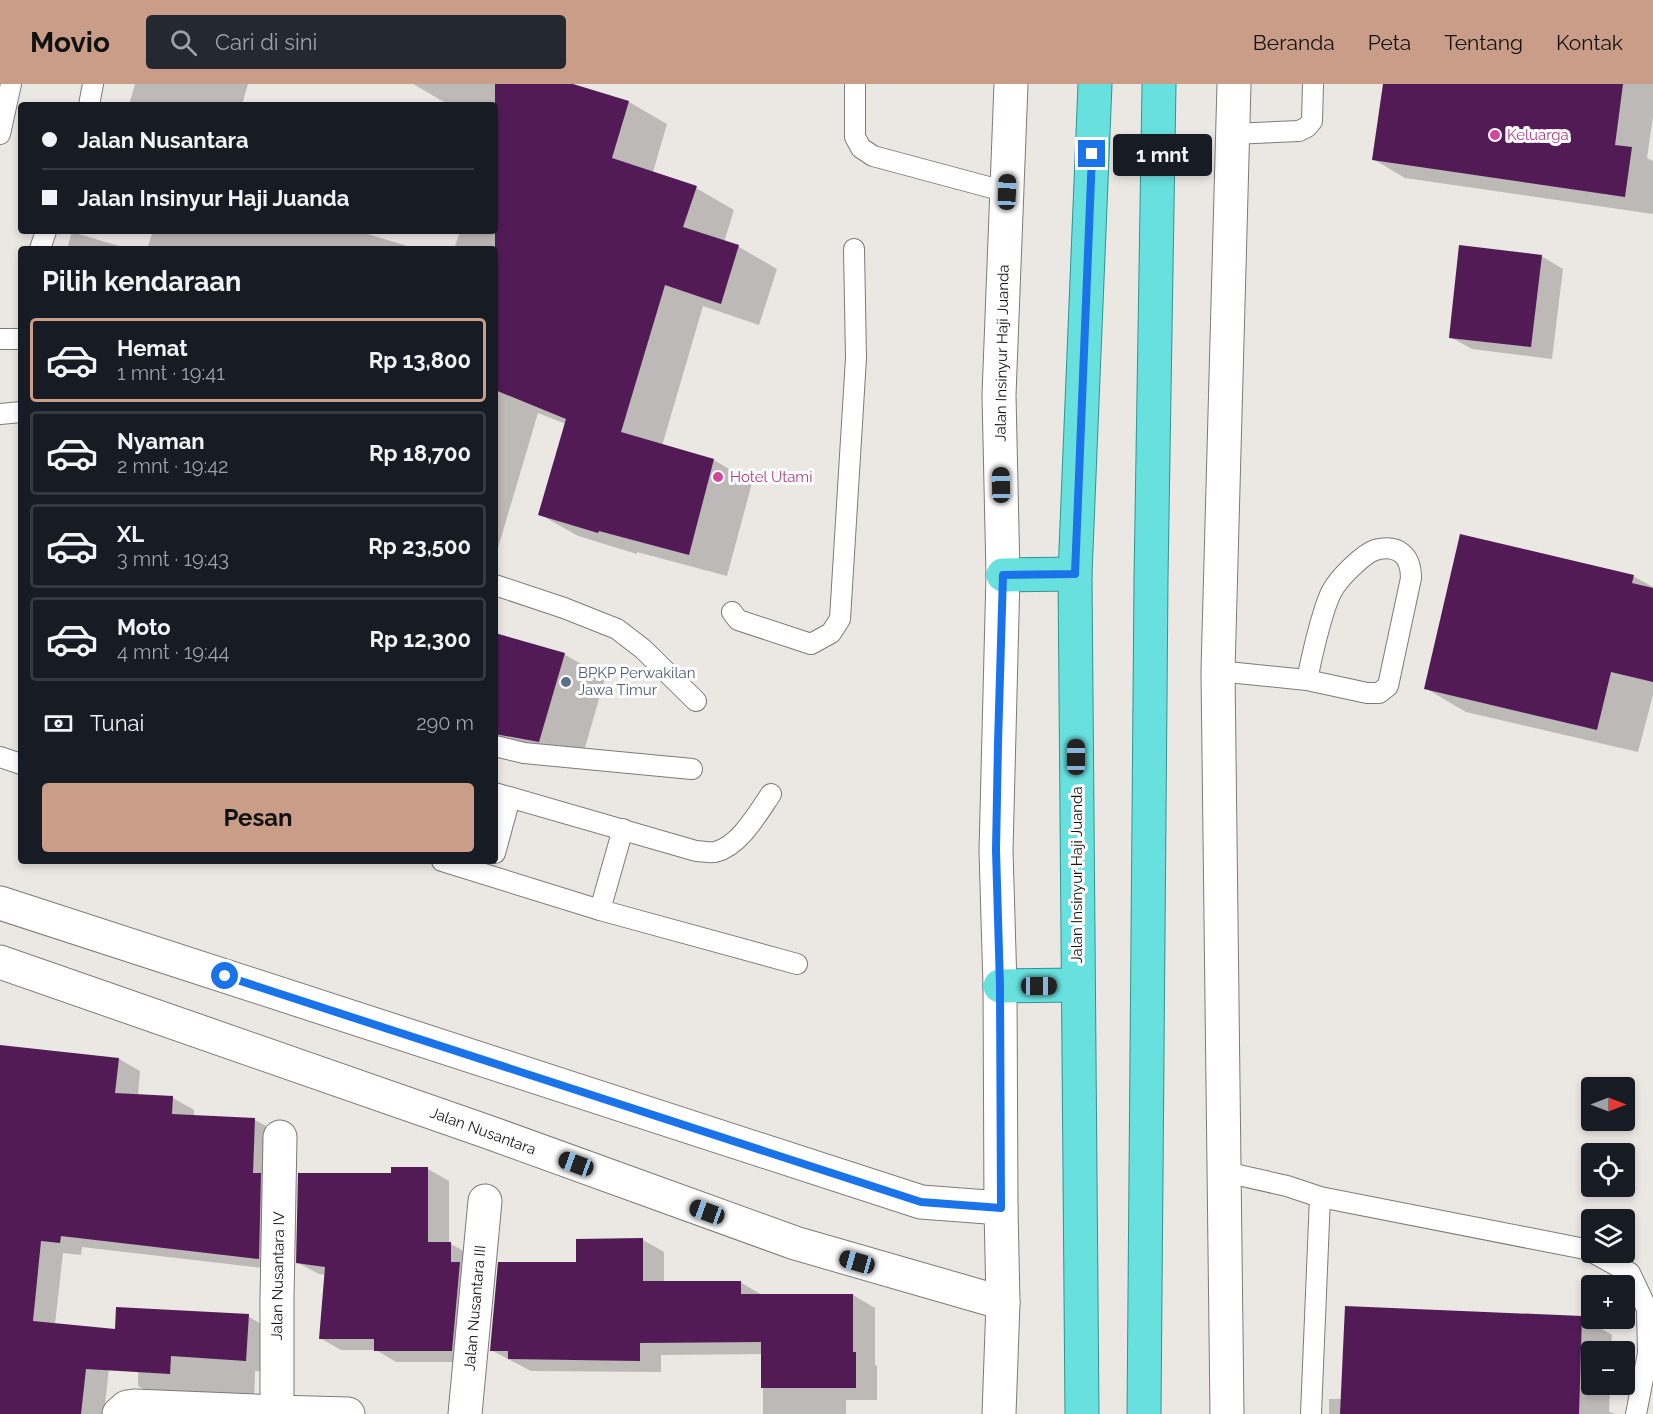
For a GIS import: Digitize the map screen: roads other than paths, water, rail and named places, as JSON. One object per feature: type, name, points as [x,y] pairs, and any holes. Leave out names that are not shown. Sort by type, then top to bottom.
[{"type":"highway","name":"Jalan Insinyur Haji Juanda","points":[[1082,1414],[1075,574],[1095,84]]},
{"type":"highway","points":[[1144,1414],[1151,603],[1159,84]]},
{"type":"highway","points":[[1003,575],[1075,574]]},
{"type":"highway","points":[[1000,986],[1078,985]]},
{"type":"street","name":"Jalan Insinyur Haji Juanda","points":[[999,1414],[1003,1304],[1000,986],[996,850],[1003,575],[999,395],[1011,84]]},
{"type":"street","points":[[1227,1414],[1218,671],[1234,84]]},
{"type":"street","points":[[0,903],[921,1202],[1001,1208]]},
{"type":"street","name":"Jalan Nusantara","points":[[0,962],[489,1132],[795,1244],[1003,1304]]},
{"type":"street","name":"Jalan Nusantara IV","points":[[277,1413],[280,1137]]},
{"type":"street","name":"Jalan Nusantara III","points":[[465,1414],[485,1201]]},
{"type":"street","points":[[126,1410],[348,1414]]},
{"type":"lane","points":[[6,124],[11,84]]},
{"type":"lane","points":[[90,102],[93,84]]},
{"type":"lane","points":[[855,84],[855,137],[861,148],[873,156],[895,163],[1007,192]]},
{"type":"lane","points":[[1232,134],[1299,131],[1307,127],[1312,121],[1313,84]]},
{"type":"lane","points":[[732,612],[738,620],[811,644],[831,633],[840,619],[856,358],[854,249]]},
{"type":"lane","points":[[0,339],[18,339]]},
{"type":"lane","points":[[0,414],[18,412]]},
{"type":"lane","points":[[1218,671],[1307,680],[1366,693],[1379,693],[1388,686],[1411,578],[1408,557],[1395,549],[1374,550],[1345,573],[1331,592],[1316,635],[1307,680]]},
{"type":"lane","points":[[498,586],[617,629],[643,649],[696,701]]},
{"type":"lane","points":[[498,747],[524,753],[692,769]]},
{"type":"lane","points":[[0,757],[18,763]]},
{"type":"lane","points":[[498,831],[503,795],[696,850],[714,853],[729,846],[736,839],[771,794]]},
{"type":"lane","points":[[600,910],[623,829]]},
{"type":"lane","points":[[460,864],[491,869],[600,910],[797,964]]},
{"type":"lane","points":[[1225,1172],[1287,1186],[1320,1197],[1581,1248]]},
{"type":"lane","points":[[1311,1414],[1320,1197]]},
{"type":"lane","points":[[1611,1263],[1630,1274],[1647,1309],[1648,1353],[1636,1414]]},
{"type":"place","name":"Keluarga","points":[[1495,135]]},
{"type":"place","name":"Hotel Utami","points":[[718,477]]},
{"type":"place","name":"BPKP Perwakilan Jawa Timur","points":[[566,682]]}]
